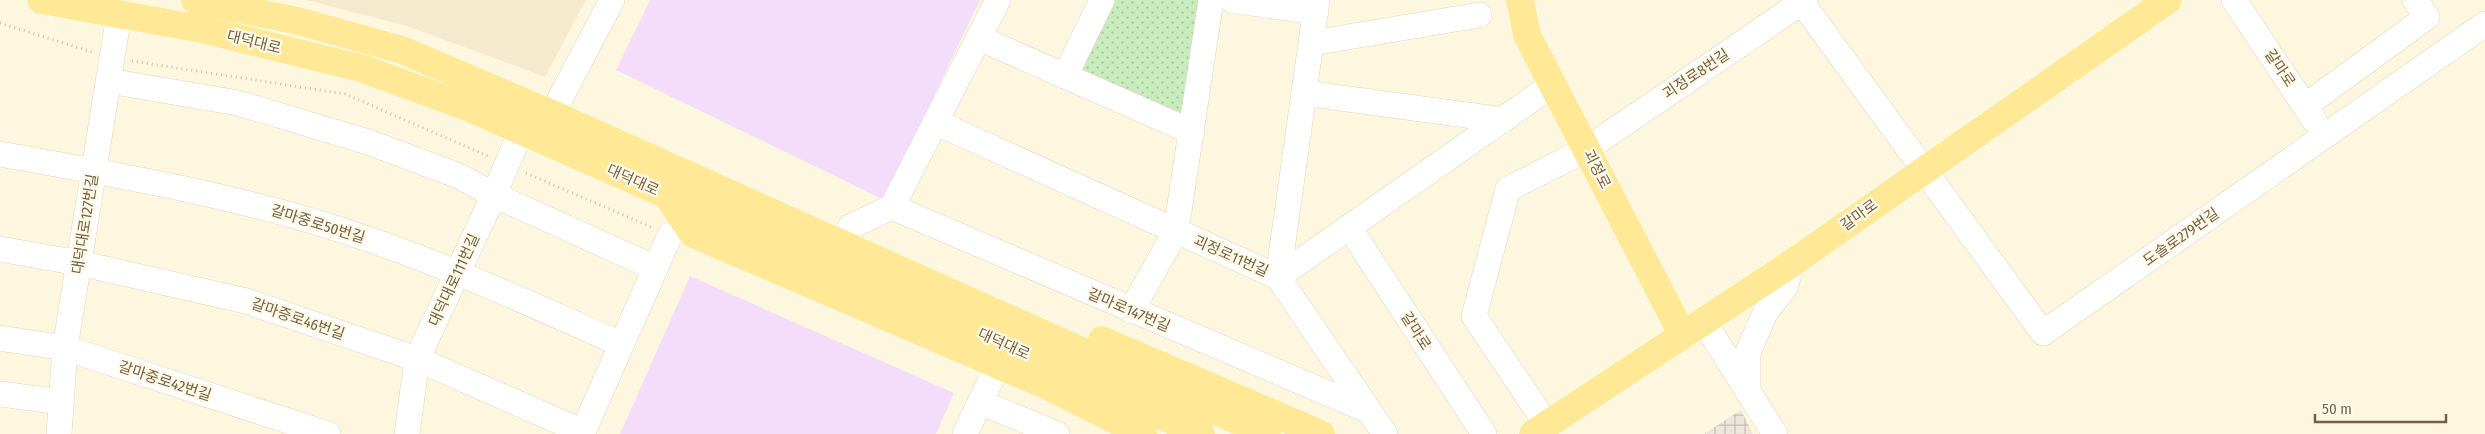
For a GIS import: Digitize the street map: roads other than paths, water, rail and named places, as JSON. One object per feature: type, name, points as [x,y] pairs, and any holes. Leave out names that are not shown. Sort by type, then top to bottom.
[{"type":"main road","name":"대덕대로","points":[[41,0],[201,29],[364,69],[467,107],[1007,345],[1202,425],[1267,434]]},
{"type":"main road","name":"대덕대로","points":[[194,0],[298,21],[402,50],[682,172],[1202,425]]},
{"type":"main road","name":"괴정로","points":[[1520,0],[1527,35],[1586,149],[1693,328]]},
{"type":"main road","name":"갈마로","points":[[1540,430],[1792,263],[1925,168],[2168,0]]},
{"type":"main road","points":[[682,172],[743,180],[1185,376],[1321,434]]},
{"type":"main road","points":[[667,195],[693,234],[1046,385],[1143,434]]},
{"type":"main road","points":[[802,282],[874,287]]},
{"type":"street","points":[[552,114],[612,0]]},
{"type":"street","points":[[850,227],[892,207],[998,0]]},
{"type":"street","points":[[1065,76],[1102,0]]},
{"type":"street","points":[[1131,311],[1176,231],[1211,0]]},
{"type":"street","points":[[1231,0],[1317,6],[1278,277],[1385,434]]},
{"type":"street","name":"갈마로","points":[[2234,0],[2325,136]]},
{"type":"street","points":[[2305,106],[2427,18],[2414,0]]},
{"type":"street","points":[[1802,1],[1925,168]]},
{"type":"street","name":"괴정로8번길","points":[[1586,149],[1802,1]]},
{"type":"street","name":"대덕대로127번길","points":[[59,434],[65,348],[120,15]]},
{"type":"street","points":[[1312,43],[1479,15]]},
{"type":"street","name":"도솔로279번길","points":[[1925,168],[2044,333],[2485,24]]},
{"type":"street","points":[[979,38],[1192,132]]},
{"type":"street","points":[[109,81],[238,103],[368,142],[460,176],[494,195],[655,268]]},
{"type":"street","name":"괴정로11번길","points":[[935,122],[1278,277],[1552,84]]},
{"type":"street","points":[[1304,93],[1503,120]]},
{"type":"street","name":"대덕대로111번길","points":[[407,434],[417,359],[494,195],[521,131]]},
{"type":"street","name":"갈마로","points":[[1540,430],[1474,316],[1508,188],[1586,149]]},
{"type":"street","name":"갈마중로50번길","points":[[0,154],[94,170],[246,202],[365,238],[457,273],[621,344]]},
{"type":"street","name":"갈마로147번길","points":[[892,207],[1131,311],[1367,410]]},
{"type":"street","name":"갈마로","points":[[1349,227],[1484,434]]},
{"type":"street","points":[[583,433],[670,235]]},
{"type":"street","name":"갈마중로46번길","points":[[0,249],[79,263],[246,302],[417,359],[583,433]]},
{"type":"street","points":[[1748,392],[1748,352],[1766,311],[1784,288],[1792,263]]},
{"type":"street","points":[[1693,328],[1748,392],[1775,434]]},
{"type":"street","name":"갈마중로42번길","points":[[0,338],[65,348],[328,434]]},
{"type":"street","name":"대덕대로","points":[[964,434],[998,365]]},
{"type":"street","points":[[0,394],[61,402]]},
{"type":"street","points":[[980,402],[1057,434]]}]
